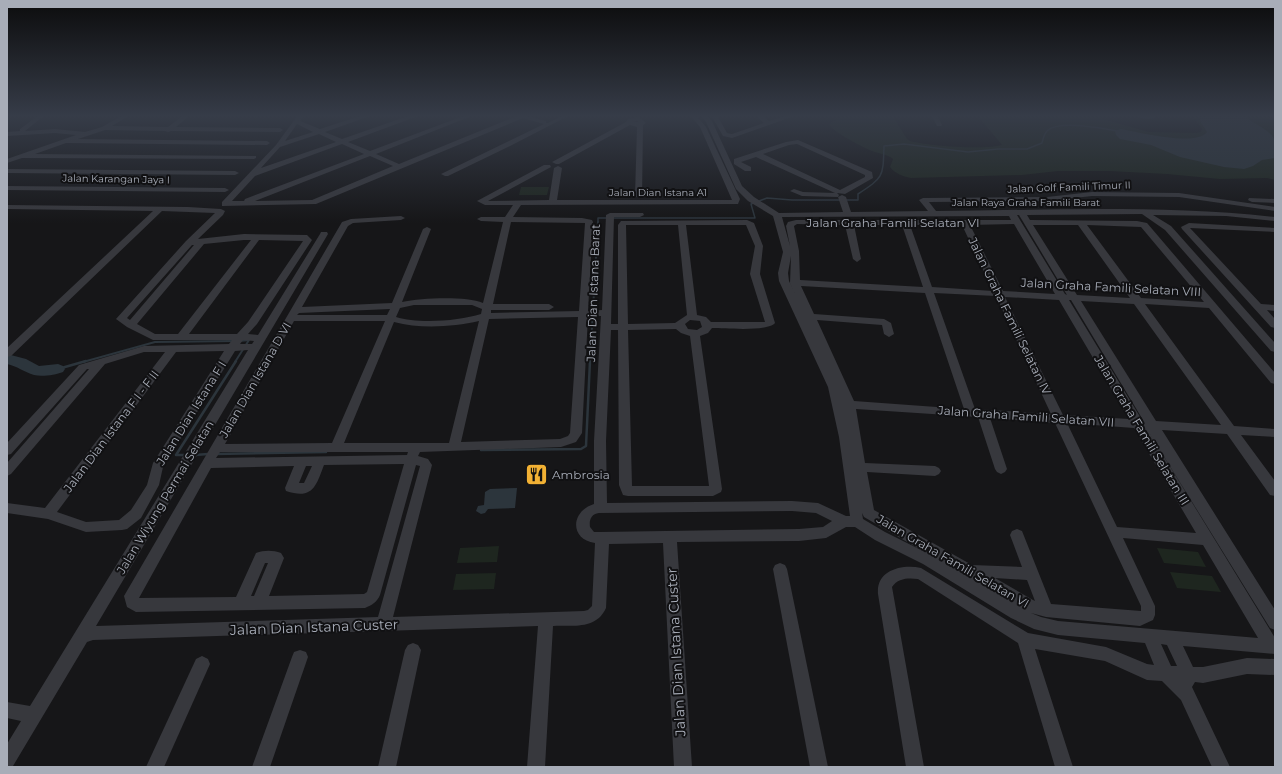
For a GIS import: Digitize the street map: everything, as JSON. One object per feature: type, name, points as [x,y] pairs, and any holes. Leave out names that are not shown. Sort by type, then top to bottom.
[{"type":"street","points":[[7,161],[36,151]]},
{"type":"street","points":[[94,189],[140,151]]},
{"type":"street","points":[[273,151],[224,203],[310,203],[434,151]]},
{"type":"street","points":[[250,176],[318,151]]},
{"type":"street","points":[[365,151],[398,166]]},
{"type":"street","points":[[242,204],[375,151]]},
{"type":"street","points":[[445,174],[495,151]]},
{"type":"street","points":[[553,202],[557,165],[581,151]]},
{"type":"street","points":[[638,151],[639,200],[643,215]]},
{"type":"street","name":"Jalan Dian Istana A1","points":[[557,165],[547,163],[547,167],[481,200],[482,202],[518,203],[639,200],[735,202],[736,199],[714,151]]},
{"type":"street","points":[[723,151],[739,187],[752,199],[776,215],[786,252],[783,274],[784,281],[834,387],[837,398],[848,459],[850,521]]},
{"type":"street","points":[[748,169],[737,162],[765,151]]},
{"type":"street","points":[[794,191],[802,194],[840,196],[869,178],[870,174],[819,151]]},
{"type":"street","points":[[724,154],[754,155],[840,196],[848,218],[857,259]]},
{"type":"street","points":[[20,156],[254,157]]},
{"type":"street","points":[[7,171],[235,173]]},
{"type":"street","name":"Jalan Karangan Jaya I","points":[[7,188],[225,190]]},
{"type":"street","name":"Jalan Golf Famili Timur II","points":[[933,213],[923,200],[1047,199],[1092,194],[1185,195],[1275,209]]},
{"type":"street","points":[[634,215],[639,200]]},
{"type":"street","name":"Jalan Golf Famili Timur II","points":[[1231,202],[1253,200],[1275,201]]},
{"type":"street","points":[[454,447],[508,219],[518,203]]},
{"type":"street","points":[[7,207],[211,209],[222,212],[189,243],[121,319],[153,337],[181,336],[256,344]]},
{"type":"street","points":[[7,354],[160,209]]},
{"type":"street","points":[[1144,212],[1168,228],[1275,349]]},
{"type":"street","name":"Jalan Raya Graha Famili Barat","points":[[776,215],[848,218],[933,213],[1019,218],[1144,212],[1226,214],[1275,219]]},
{"type":"street","points":[[1161,213],[1169,224],[1170,227],[1168,228]]},
{"type":"street","name":"Jalan Dian Istana Barat","points":[[601,508],[600,441],[606,327],[603,310],[609,218],[634,215],[746,216]]},
{"type":"street","points":[[293,314],[347,223],[351,221],[401,218]]},
{"type":"street","name":"Jalan Graha Famili Selatan VI","points":[[1148,606],[1148,615],[1134,620],[1046,610],[1030,606],[869,513],[866,505],[859,467],[848,395],[794,283],[795,251],[790,224],[796,222],[848,218],[905,222],[965,222],[1019,218],[1081,223],[1137,223],[1144,225],[1275,380]]},
{"type":"street","name":"Jalan Graha Famili Selatan III","points":[[1019,218],[1068,297],[1152,425],[1270,627],[1274,647]]},
{"type":"street","points":[[482,219],[508,219]]},
{"type":"street","name":"Jalan Dian Istana D VI","points":[[212,456],[336,447],[413,453],[454,447],[561,444],[572,439],[576,433],[585,310],[589,222],[582,220],[508,219]]},
{"type":"street","points":[[680,326],[683,320],[692,317],[702,319],[708,325],[769,324],[755,274],[759,246],[754,230],[748,222],[628,222],[622,225],[625,485],[626,488],[631,491],[713,491],[716,489],[695,334]]},
{"type":"street","points":[[682,222],[692,317]]},
{"type":"street","points":[[905,222],[938,318],[932,318],[950,370],[957,372],[977,413],[1001,469]]},
{"type":"street","name":"Jalan Graha Famili Selatan IV","points":[[965,222],[1148,606]]},
{"type":"street","points":[[1081,223],[1275,490]]},
{"type":"street","points":[[1275,230],[1186,226],[1186,229],[1275,325]]},
{"type":"street","points":[[336,447],[427,230]]},
{"type":"street","name":"Jalan Wiyung Permai Selatan","points":[[7,760],[74,647],[83,636],[256,344],[324,234]]},
{"type":"street","points":[[189,243],[257,237]]},
{"type":"street","points":[[181,336],[257,237]]},
{"type":"street","name":"Jalan Dian Istana F I","points":[[7,508],[48,514],[86,527],[122,525],[136,514],[153,485],[157,466],[236,343],[252,324],[308,240],[304,237],[257,237]]},
{"type":"street","points":[[131,325],[202,241]]},
{"type":"street","name":"Jalan Graha Famili Selatan VIII","points":[[794,283],[1211,305]]},
{"type":"street","name":"Jalan Graha Famili Selatan III","points":[[1068,297],[1138,424],[1208,540],[1270,627]]},
{"type":"street","points":[[276,313],[293,314],[395,306],[414,302],[473,302],[485,311],[603,310]]},
{"type":"street","points":[[1258,307],[1275,308]]},
{"type":"street","name":"Jalan Dian Istana D VI","points":[[212,456],[293,314],[391,318],[396,321],[409,322],[470,320],[485,311]]},
{"type":"street","points":[[810,317],[884,322],[886,323],[889,334]]},
{"type":"street","points":[[680,326],[685,332],[695,334],[705,331],[708,325]]},
{"type":"street","points":[[606,327],[680,326]]},
{"type":"street","points":[[7,451],[82,368],[103,360],[144,349],[173,349],[236,343]]},
{"type":"street","name":"Jalan Dian Istana F I - F II","points":[[48,514],[173,349]]},
{"type":"street","points":[[7,471],[103,360]]},
{"type":"street","name":"Jalan Graha Famili Selatan VII","points":[[850,405],[1275,433]]},
{"type":"street","points":[[212,456],[320,461],[413,453],[424,462],[426,465],[383,625]]},
{"type":"street","name":"Jalan Dian Istana Custer","points":[[212,456],[131,596],[131,599],[136,605],[365,601],[372,597],[413,453]]},
{"type":"street","points":[[302,461],[291,488],[306,488],[309,486],[320,461]]},
{"type":"street","points":[[859,467],[935,471]]},
{"type":"street","points":[[850,521],[832,530],[818,534],[670,538],[602,538],[589,536],[583,526],[583,521],[588,512],[592,509],[601,508],[810,507],[826,511],[850,521],[928,560],[1016,613],[1039,624],[1058,628],[1274,647]]},
{"type":"street","points":[[1113,532],[1208,540]]},
{"type":"street","points":[[1017,535],[1046,610]]},
{"type":"street","name":"Jalan Dian Istana Custer","points":[[83,636],[93,633],[546,621],[584,618],[592,616],[599,608],[602,538]]},
{"type":"street","name":"Jalan Dian Istana Custer","points":[[670,538],[683,767]]},
{"type":"street","name":"Jalan Dian Istana Custer","points":[[240,604],[261,557],[277,557],[259,603]]},
{"type":"street","points":[[780,569],[819,767]]},
{"type":"street","points":[[970,571],[1032,574]]},
{"type":"street","points":[[915,767],[886,602],[885,585],[888,580],[905,573],[911,572],[921,574],[1024,638],[1035,642],[1100,652],[1147,672],[1188,675],[1208,674],[1247,666],[1275,667]]},
{"type":"street","points":[[536,767],[546,621]]},
{"type":"street","points":[[1149,635],[1166,673],[1187,694],[1221,767]]},
{"type":"street","points":[[1170,637],[1188,675],[1187,694]]},
{"type":"street","points":[[1024,638],[1064,767]]},
{"type":"street","points":[[388,767],[413,650]]},
{"type":"street","points":[[261,767],[300,657]]},
{"type":"street","points":[[155,767],[202,664]]},
{"type":"street","points":[[7,710],[33,715]]},
{"type":"shaded area","points":[[872,151],[1275,151],[1275,180],[1267,178],[1220,179],[1109,171],[1058,171],[1022,175],[911,178],[899,174],[892,169],[890,167],[893,159],[886,155]]},
{"type":"shaded area","points":[[1166,151],[1275,151],[1275,158],[1262,160],[1253,166],[1244,169],[1224,167],[1180,157]]},
{"type":"shaded area","points":[[521,187],[549,187],[547,195],[519,195]]},
{"type":"shaded area","points":[[517,488],[515,508],[488,509],[485,513],[481,514],[476,511],[478,506],[484,505],[485,492],[490,489]]},
{"type":"shaded area","points":[[499,546],[497,562],[457,563],[460,548]]},
{"type":"shaded area","points":[[1157,548],[1198,552],[1206,567],[1164,563]]},
{"type":"shaded area","points":[[1170,572],[1212,576],[1221,592],[1177,588]]},
{"type":"shaded area","points":[[496,573],[494,589],[453,590],[456,574]]},
{"type":"waterway","points":[[598,222],[598,218],[755,218],[751,204],[767,198],[792,200],[858,200],[858,194],[873,184],[880,175],[883,164],[884,151]]},
{"type":"waterway","points":[[961,151],[977,151]]},
{"type":"waterway","points":[[590,362],[598,222]]},
{"type":"waterway","points":[[235,362],[249,340],[239,341]]},
{"type":"waterway","points":[[83,362],[155,342],[234,341]]},
{"type":"waterway","points":[[7,359],[21,362],[37,371],[58,369]]},
{"type":"waterway","points":[[58,369],[86,361]]},
{"type":"waterway","points":[[186,455],[176,455],[236,361]]},
{"type":"waterway","points":[[481,450],[581,449],[586,446],[590,361]]},
{"type":"waterway","points":[[215,454],[326,452]]},
{"type":"waterway","points":[[195,455],[208,454]]},
{"type":"place","name":"Ambrosia","points":[[537,474]]}]
